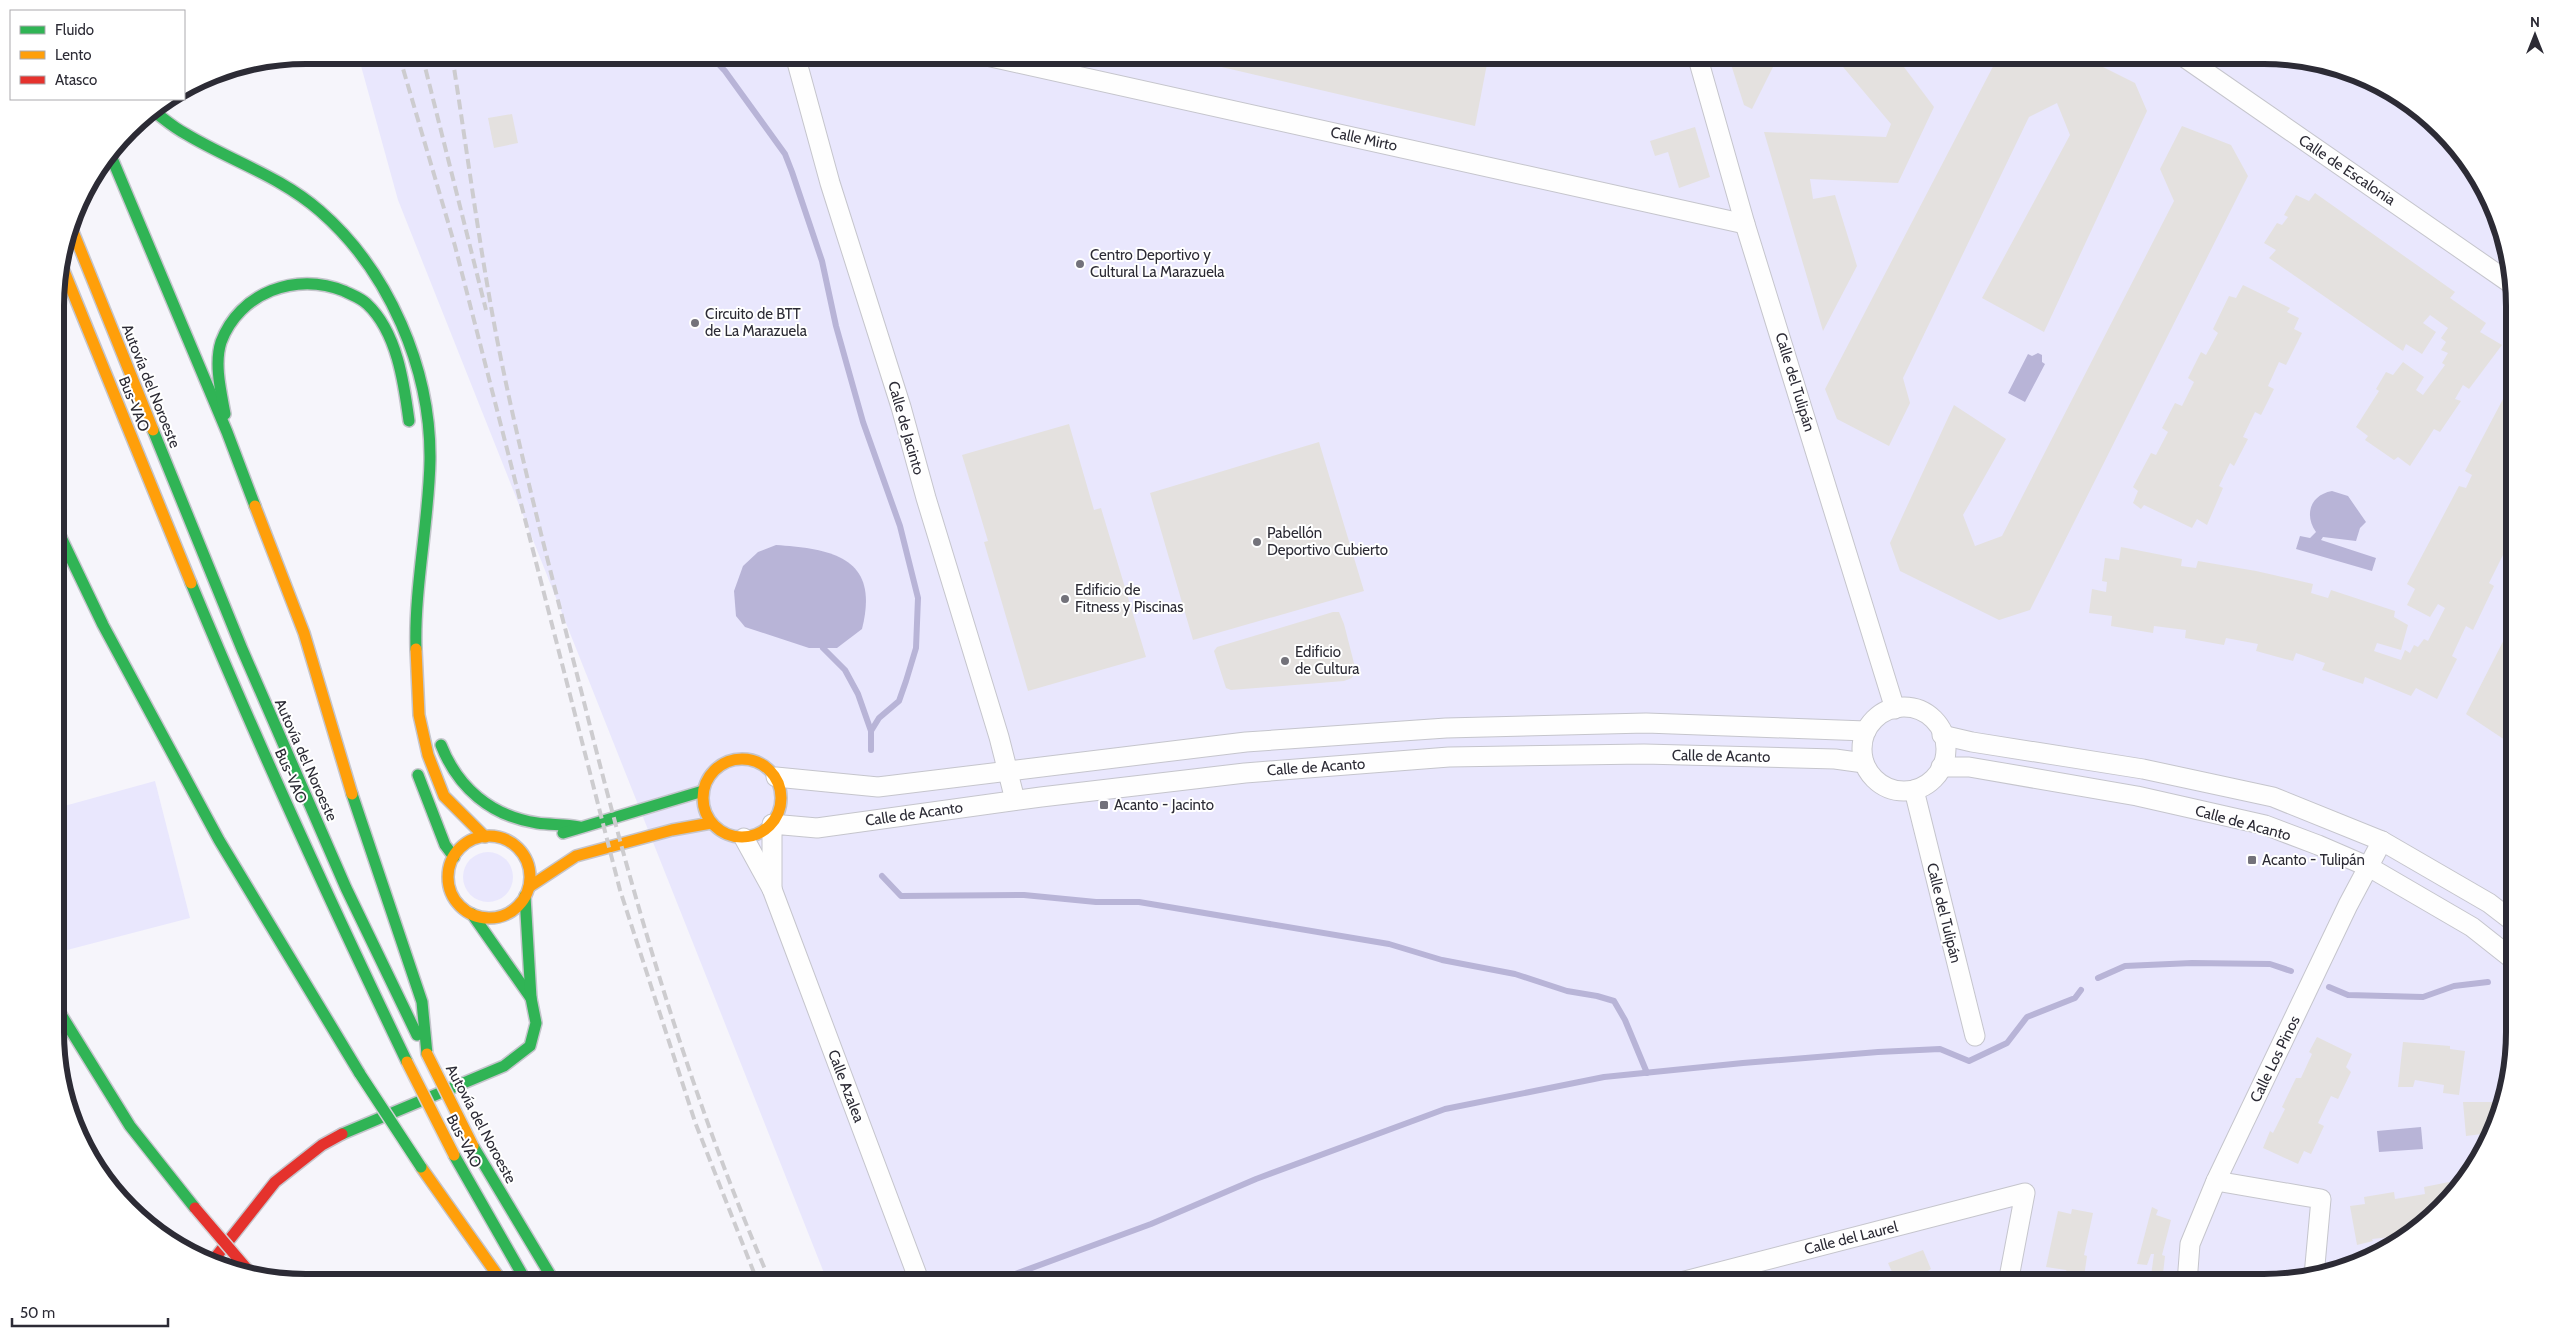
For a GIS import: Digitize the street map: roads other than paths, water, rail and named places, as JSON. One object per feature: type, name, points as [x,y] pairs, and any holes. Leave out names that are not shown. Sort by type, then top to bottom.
[{"type":"main road","points":[[158,114],[185,134],[278,180],[320,211],[356,247],[398,314],[422,382],[430,459],[416,642],[419,715],[428,755],[444,796],[485,836]]},
{"type":"main road","points":[[113,160],[227,432],[304,633],[365,838],[422,1002],[427,1054]]},
{"type":"main road","name":"Autovía del Noroeste","points":[[75,235],[242,649],[346,888],[473,1146],[550,1274]]},
{"type":"main road","name":"Bus-VAO","points":[[66,275],[232,682],[333,907],[454,1155],[522,1274]]},
{"type":"main road","points":[[227,432],[220,381],[221,343],[235,318],[256,296],[278,286],[309,282],[340,288],[368,304],[390,340],[407,396],[411,434]]},
{"type":"main road","points":[[64,544],[103,625],[219,840],[360,1074],[421,1167],[497,1274]]},
{"type":"main road","points":[[416,642],[428,677],[430,694]]},
{"type":"main road","points":[[438,736],[443,752],[458,778],[471,794],[482,802],[523,821],[566,824],[579,828]]},
{"type":"main road","points":[[742,759],[755,761],[767,767],[776,777],[780,786],[782,802],[778,816],[764,831],[744,838],[720,831],[712,823],[706,813],[703,791],[708,778],[717,768],[728,761],[742,759]]},
{"type":"main road","points":[[413,762],[445,844],[454,857]]},
{"type":"main road","points":[[546,837],[703,791]]},
{"type":"main road","points":[[472,914],[492,918],[502,916],[520,905],[527,892],[576,856],[672,830],[712,823]]},
{"type":"main road","points":[[216,1257],[276,1182],[322,1145],[353,1129],[504,1066],[520,1056],[530,1046],[536,1028],[536,1010],[532,998],[527,892],[530,872],[527,860],[511,842],[502,838],[485,836],[467,844],[454,857],[449,870],[449,883],[453,895],[461,906],[472,914],[484,934],[532,998]]},
{"type":"main road","points":[[511,842],[528,839]]},
{"type":"main road","points":[[64,1019],[130,1126],[195,1208],[246,1267]]},
{"type":"street","name":"Calle de Jacinto","points":[[797,64],[830,183],[901,407],[1015,800]]},
{"type":"street","name":"Calle Mirto","points":[[1023,64],[1746,224]]},
{"type":"street","name":"Calle del Tulipán","points":[[1700,64],[1746,224],[1895,708]]},
{"type":"street","name":"Calle de Escalonia","points":[[2194,64],[2505,279]]},
{"type":"street","points":[[1895,708],[1918,710],[1929,716],[1942,735],[1945,756],[1941,767],[1925,785],[1914,790],[1901,791],[1884,786],[1870,774],[1864,763],[1862,752],[1866,731],[1874,720],[1895,708]]},
{"type":"street","name":"Calle de Acanto","points":[[776,777],[878,788],[1246,742],[1446,728],[1646,723],[1866,731]]},
{"type":"street","name":"Calle de Acanto","points":[[1942,735],[1972,742],[2143,769],[2272,797],[2382,841],[2489,903],[2506,916]]},
{"type":"street","name":"Calle de Acanto","points":[[772,824],[817,828],[1015,800],[1245,772],[1449,757],[1654,755],[1835,759],[1864,763]]},
{"type":"street","name":"Calle de Acanto","points":[[1941,767],[1968,767],[2137,796],[2265,825],[2318,844],[2369,868],[2472,927],[2506,954]]},
{"type":"street","name":"Calle del Tulipán","points":[[1914,790],[1975,1036]]},
{"type":"street","name":"Calle Azalea","points":[[772,824],[772,889]]},
{"type":"street","name":"Calle Azalea","points":[[744,838],[772,889],[917,1274]]},
{"type":"street","name":"Calle Los Pinos","points":[[2188,1274],[2190,1244],[2216,1181],[2348,905],[2382,841]]},
{"type":"street","points":[[2216,1181],[2321,1199],[2315,1269]]},
{"type":"street","name":"Calle del Laurel","points":[[1712,1274],[2025,1193],[2010,1274]]},
{"type":"waterway","points":[[718,64],[785,154],[792,172],[822,261],[836,326],[863,422],[900,526],[918,598],[916,648],[906,681],[899,701],[879,718],[871,731],[871,750]]},
{"type":"waterway","points":[[823,648],[845,670],[858,694],[871,731]]},
{"type":"waterway","points":[[882,876],[901,896],[1024,895],[1096,902],[1139,902],[1389,944],[1442,960],[1515,974],[1567,991],[1614,1001],[1625,1020],[1647,1073]]},
{"type":"waterway","points":[[2098,978],[2125,966],[2192,963],[2270,964],[2291,971]]},
{"type":"waterway","points":[[2329,987],[2348,995],[2423,997],[2454,986],[2488,982]]},
{"type":"waterway","points":[[1015,1274],[1151,1224],[1256,1179],[1445,1109],[1604,1077],[1743,1063],[1940,1049],[1969,1061],[2007,1043],[2027,1017],[2075,998],[2081,990]]},
{"type":"railway","points":[[402,64],[455,246],[620,890],[695,1122],[754,1274]]},
{"type":"railway","points":[[424,64],[486,310]]},
{"type":"railway","points":[[453,64],[484,268],[506,385],[538,523],[623,853],[689,1070],[742,1213],[767,1274]]},
{"type":"place","name":"Centro Deportivo y Cultural La Marazuela","points":[[1080,264]]},
{"type":"place","name":"Circuito de BTT de La Marazuela","points":[[695,323]]},
{"type":"place","name":"Pabellón Deportivo Cubierto","points":[[1257,542]]},
{"type":"place","name":"Edificio de Fitness y Piscinas","points":[[1065,599]]},
{"type":"place","name":"Edificio de Cultura","points":[[1285,661]]},
{"type":"place","name":"Acanto - Jacinto","points":[[1104,805]]},
{"type":"place","name":"Acanto - Tulipán","points":[[2252,860]]}]
